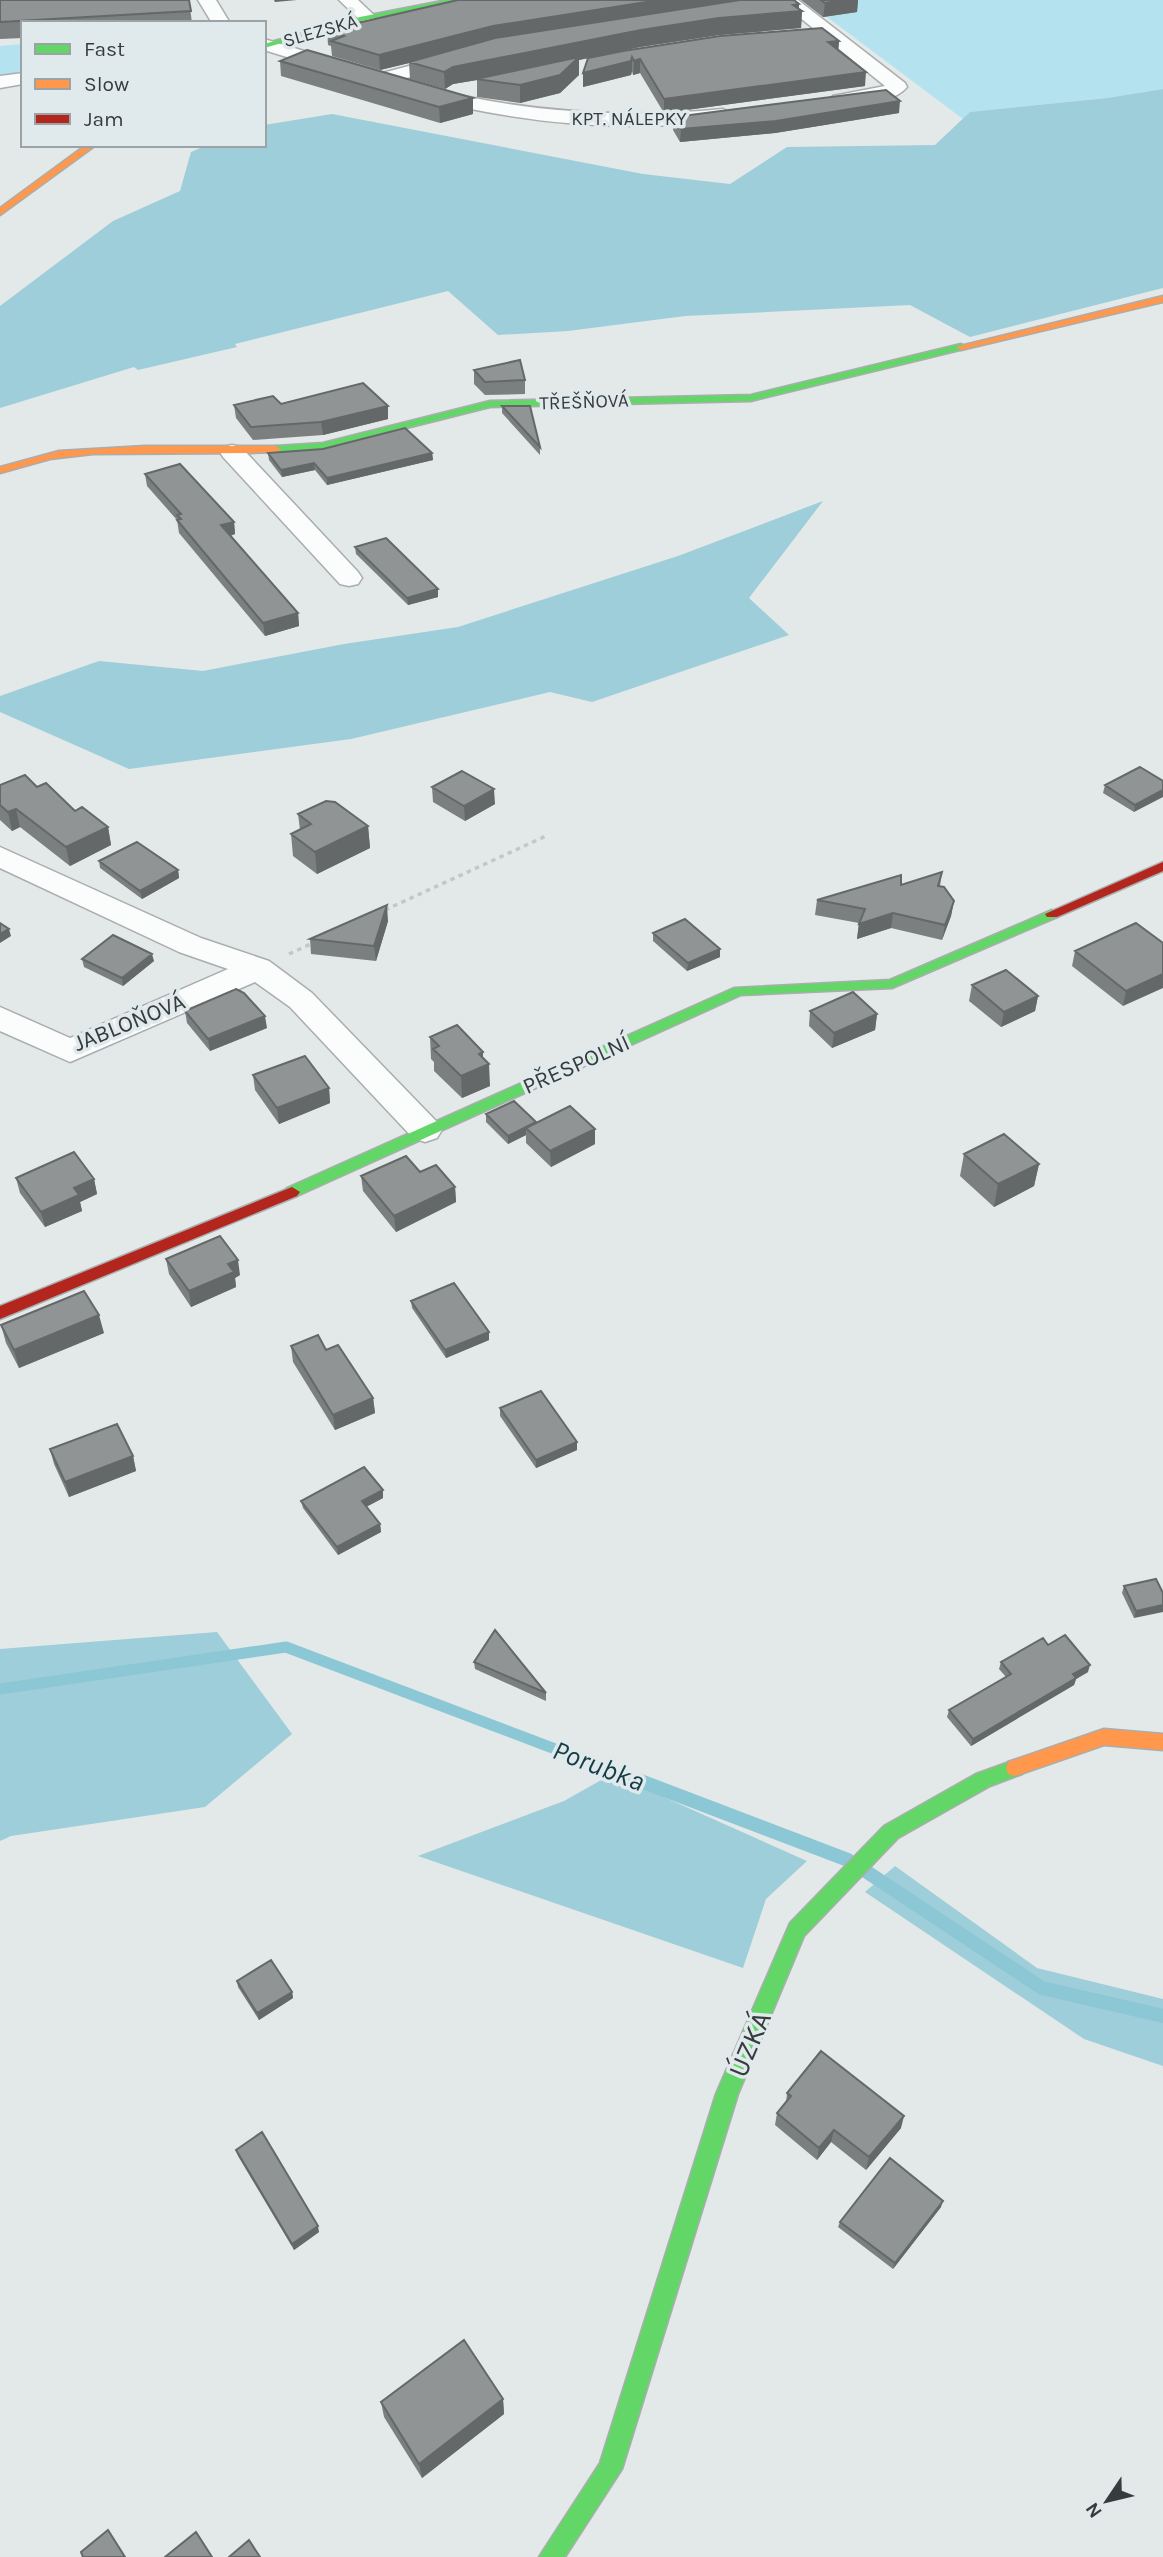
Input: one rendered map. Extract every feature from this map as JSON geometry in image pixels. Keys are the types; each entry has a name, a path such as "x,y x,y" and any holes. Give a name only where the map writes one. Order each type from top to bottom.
{"street":[{"path":"207,0 220,21"},
{"path":"348,0 367,17"},
{"name":"SLEZSKÁ","path":"266,45 367,17 458,0"},
{"path":"783,1 898,87 884,94 818,103"},
{"path":"799,38 829,33"},
{"name":"KPT. NÁLEPKY","path":"266,45 468,105 572,120 665,122 741,114"},
{"path":"378,80 481,52"},
{"path":"0,82 21,78"},
{"path":"434,95 483,88"},
{"path":"0,212 89,147"},
{"name":"TŘEŠŇOVÁ","path":"0,470 65,453 142,449 232,452 323,446 490,404 751,398 1163,299"},
{"path":"232,452 349,578"},
{"path":"0,856 190,945 258,968 300,1000 425,1130"},
{"name":"PŘESPOLNÍ","path":"0,1313 290,1193 739,991 892,984 1163,866"},
{"name":"JABLOŇOVÁ","path":"0,1018 70,1051 258,968"},
{"name":"ÚZKÁ","path":"551,2557 610,2469 727,2094 797,1930 891,1832 983,1780 1104,1737 1163,1742"}],"path":[{"path":"383,911 546,836"},
{"path":"258,968 321,939"}],"shaded area":[{"path":"1163,0 1163,89 1107,98 970,112 963,119 807,2"},
{"path":"21,44 21,74 0,77 0,46"},
{"path":"1163,89 1163,288 970,337 910,305 685,316 568,331 498,335 448,291 235,344 237,347 138,370 134,367 0,408 0,306 113,221 180,191 191,152 202,147 266,147 266,125 332,114 643,174 730,184 787,147 935,145 970,112 1107,98"},
{"path":"823,501 749,598 789,635 592,702 550,692 351,739 129,769 0,712 0,696 99,661 203,671 344,644 458,627 678,556"},
{"path":"217,1632 292,1734 205,1807 11,1836 0,1841 0,1649"},
{"path":"612,1774 807,1861 766,1899 743,1968 418,1856 564,1801"},
{"path":"895,1866 1037,1968 1163,1999 1163,2066 1084,2039 865,1892"}],"building":[{"path":"0,0 189,0 191,11 0,22"},
{"path":"458,0 659,0 493,26 379,55 331,41 344,36 327,30"},
{"path":"740,0 794,0 799,4 793,5 802,11 719,18 641,30 453,67 444,72 409,62 495,38"},
{"path":"821,0 842,0 825,3"},
{"path":"822,28 839,41 828,42 866,72 664,99 640,59 634,61 632,57 631,61 583,73 588,58 623,51 720,36"},
{"path":"307,50 473,98 439,107 280,61"},
{"path":"579,57 560,75 520,85 476,79"},
{"path":"886,90 900,101 776,121 681,129 674,117"},
{"path":"520,360 525,380 485,382 474,370"},
{"path":"363,383 388,406 321,422 251,427 234,405 273,396 281,404"},
{"path":"502,406 530,406 540,447"},
{"path":"405,428 432,453 327,478 314,463 281,470 268,453 323,449"},
{"path":"180,464 234,522 221,525 298,613 263,623 177,520 181,519 177,515 181,514 145,474"},
{"path":"386,538 438,589 407,598 355,547"},
{"path":"1140,767 1163,781 1163,790 1135,805 1105,785"},
{"path":"462,771 494,789 464,806 432,787"},
{"path":"25,775 37,787 46,783 75,811 82,807 108,827 66,847 16,809 8,812 0,805 0,785"},
{"path":"326,801 335,802 368,826 315,852 291,834 311,824 298,814"},
{"path":"137,842 178,870 140,891 99,861"},
{"path":"942,872 938,886 944,887 954,901 945,925 893,913 859,924 865,909 817,900 901,875 901,885"},
{"path":"387,905 374,946 310,939"},
{"path":"685,919 720,949 688,963 653,933"},
{"path":"0,923 9,929 0,934"},
{"path":"1136,923 1163,943 1163,974 1126,991 1075,951"},
{"path":"113,935 152,954 122,978 82,959"},
{"path":"1006,970 1038,996 1004,1012 972,985"},
{"path":"236,989 244,993 265,1016 208,1039 185,1011"},
{"path":"853,992 877,1014 834,1033 810,1011"},
{"path":"457,1025 483,1052 479,1054 489,1064 461,1076 433,1049 439,1046 430,1037"},
{"path":"305,1056 329,1088 277,1108 253,1075"},
{"path":"514,1101 536,1122 508,1136 486,1114"},
{"path":"570,1106 595,1129 550,1151 526,1128"},
{"path":"1004,1134 1039,1164 998,1184 964,1154"},
{"path":"74,1152 94,1179 74,1188 79,1195 41,1212 16,1178"},
{"path":"406,1156 420,1172 436,1165 455,1187 394,1216 361,1176"},
{"path":"220,1236 238,1260 228,1264 234,1272 189,1291 166,1259"},
{"path":"454,1283 489,1332 445,1350 411,1301"},
{"path":"84,1291 99,1315 14,1350 1,1325"},
{"path":"318,1335 326,1350 338,1345 373,1398 333,1415 291,1346"},
{"path":"541,1391 577,1442 536,1460 500,1408"},
{"path":"117,1424 133,1456 65,1482 50,1449"},
{"path":"364,1467 383,1490 362,1501 380,1524 337,1547 301,1501"},
{"path":"1156,1579 1163,1593 1163,1605 1136,1611 1124,1586"},
{"path":"495,1630 546,1693 474,1662"},
{"path":"1065,1635 1090,1665 1073,1674 1076,1678 973,1739 949,1710 1011,1674 1001,1662 1043,1638 1048,1645"},
{"path":"271,1960 292,1992 257,2013 237,1981"},
{"path":"821,2051 904,2116 869,2157 834,2130 819,2148 777,2113 791,2096 787,2093"},
{"path":"262,2132 318,2226 292,2244 236,2150"},
{"path":"890,2158 943,2201 895,2263 840,2222"},
{"path":"464,2340 503,2399 419,2464 381,2402"},
{"path":"108,2530 125,2557 83,2557 81,2552"},
{"path":"196,2532 212,2557 165,2557"},
{"path":"249,2540 260,2557 229,2557"}],"waterway":[{"name":"Porubka","path":"0,1689 286,1647 642,1782"},
{"name":"Porubka","path":"638,1780 848,1860"},
{"name":"Porubka","path":"867,1872 1042,1988 1163,2016"}],"traffic: fast":[{"path":"266,45 360,19 458,0"},
{"path":"276,449 323,446 490,404 751,398 961,347"},
{"path":"292,1192 739,991 892,984 1052,914"},
{"path":"551,2557 610,2469 727,2094 797,1930 891,1832 983,1780 1015,1768"}],"traffic: slow":[{"path":"0,212 89,147"},
{"path":"961,347 1163,299"},
{"path":"0,470 50,456 93,451 276,449"},
{"path":"1015,1768 1104,1737 1163,1742"}],"traffic: jam":[{"path":"1052,914 1163,866"},
{"path":"0,1313 292,1192"}]}
